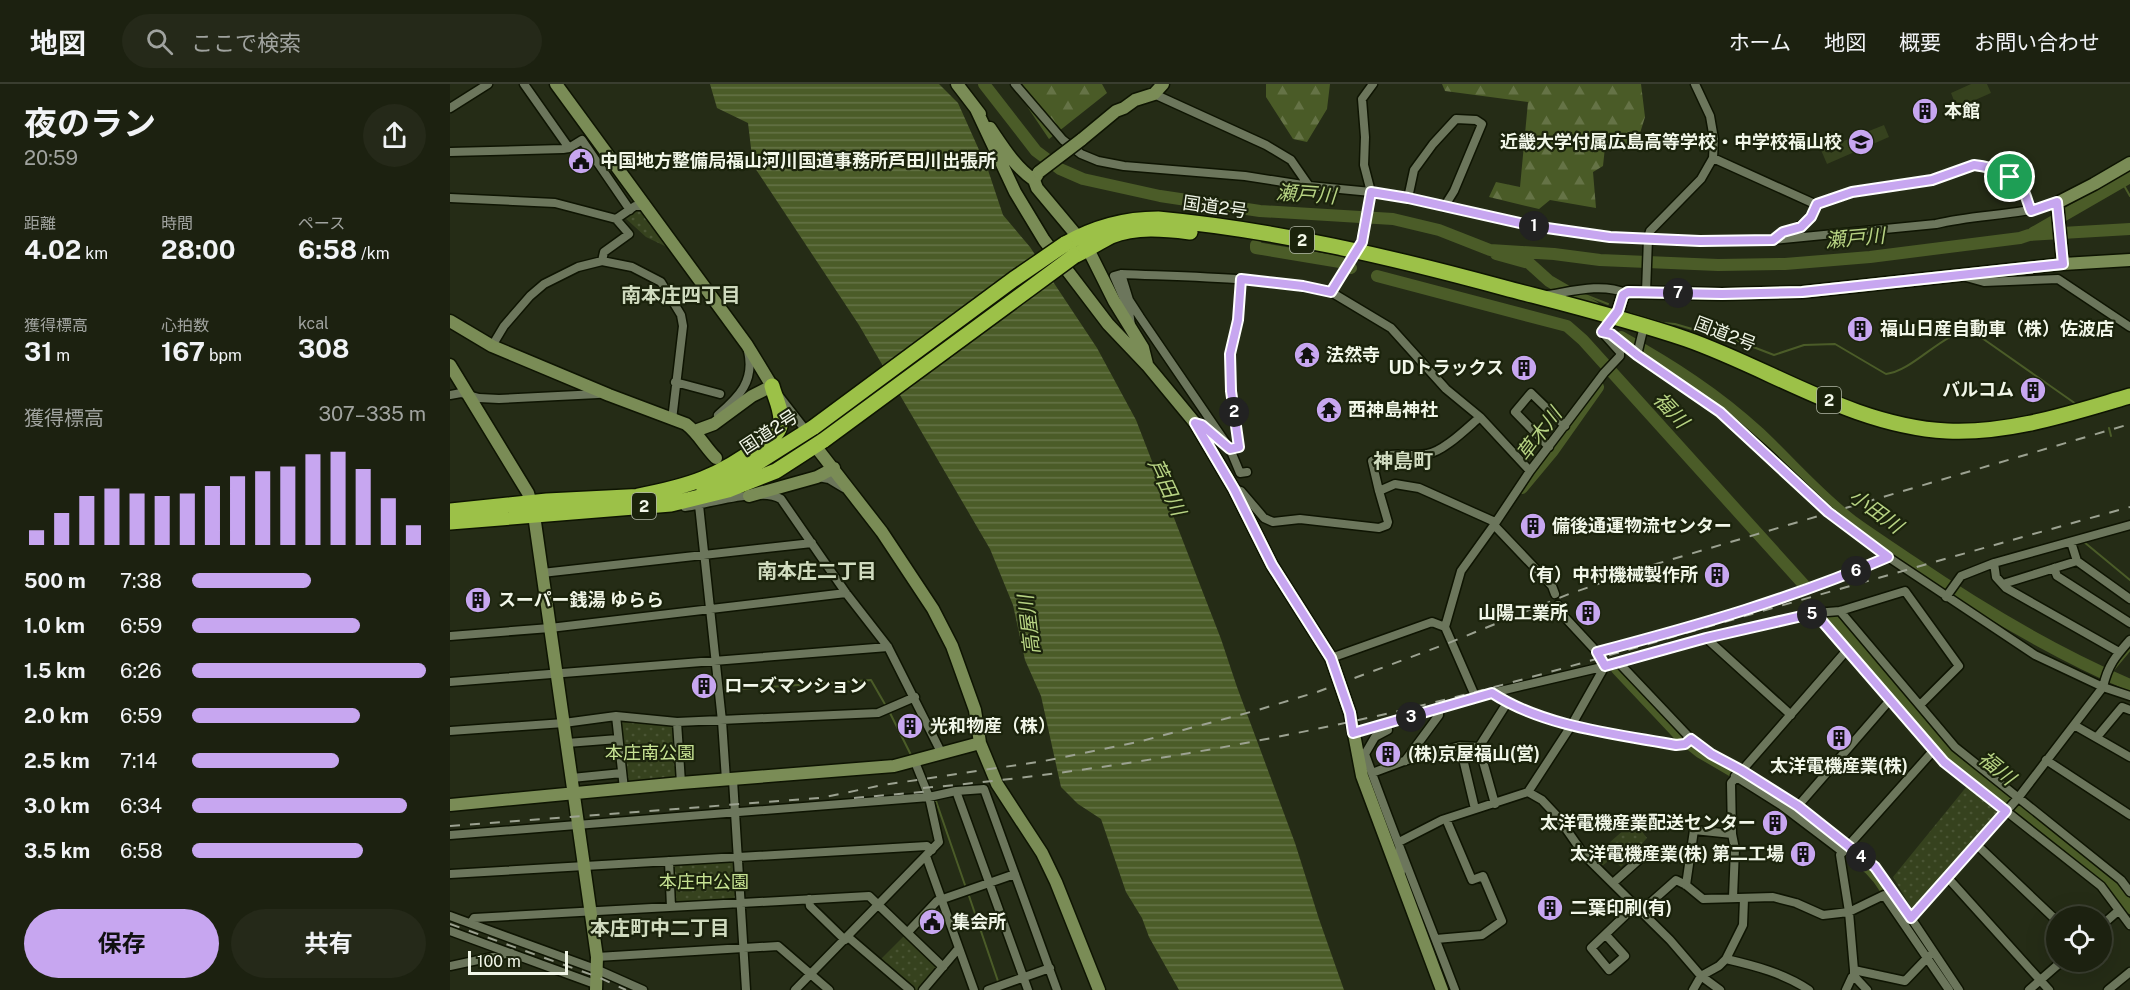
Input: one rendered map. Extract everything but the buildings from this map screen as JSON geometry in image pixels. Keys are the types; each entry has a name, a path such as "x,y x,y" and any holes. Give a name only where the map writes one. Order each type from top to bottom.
{"highway":[{"name":"国道2号","path":"450,511 533,513 635,496 660,495 708,485 741,473 811,429 1014,279 1076,247 1124,232 1155,230 1209,234 1353,256 1539,297 1608,324"},
{"name":"国道2号","path":"450,522 533,513 671,504 728,490 776,471 820,443 1076,247"},
{"name":"国道2号","path":"1353,256 1642,334 1713,358 1847,416 1918,436 1961,439 2004,436 2042,429 2130,405"},
{"name":"国道2号","path":"1642,334 1716,350 1850,409 1920,428 1960,431 2004,428 2043,421 2130,396"},
{"path":"635,496 682,487 715,474 735,464 776,435 781,424 781,412 772,386"}],"street":[{"path":"450,108 488,84"},
{"path":"524,84 569,148"},
{"path":"556,84 747,345 772,386 811,429"},
{"path":"957,84 1023,173 1036,176"},
{"path":"1016,84 1063,140 1080,153 1098,161 1125,166 1245,176 1408,198 1533,226 1610,237 1700,241 1773,240 1891,229 2031,211 2057,205 2130,163"},
{"path":"1036,176 1116,111 1135,100 1154,94 1163,84"},
{"path":"1331,292 1353,256 1371,194 1364,165 1365,137 1362,99 1373,84"},
{"path":"1646,289 1650,231 1701,179 1713,158 1714,139 1710,116 1695,84"},
{"path":"1154,94 1266,145 1291,160 1309,186"},
{"path":"976,109 1015,192 1050,248 1108,324 1147,365 1195,423 1234,489 1272,565 1331,658 1350,713 1353,733 1401,884 1442,990"},
{"path":"1408,198 1414,170 1433,144 1456,119 1476,120 1482,124 1454,191 1444,207"},
{"path":"450,152 569,148 582,140 630,210"},
{"path":"994,150 1000,150 1009,155"},
{"path":"1713,158 1817,204 1852,192 1932,180 1974,165 1991,167 2010,177 2022,187 2031,211"},
{"path":"1036,176 1037,188 1143,348 1147,365"},
{"path":"450,198 555,203 616,219 629,234 604,252 602,261"},
{"path":"1773,240 1783,232 1801,227 1811,217 1817,204"},
{"path":"2057,205 2063,261"},
{"path":"616,219 635,206 644,206"},
{"path":"1608,324 1618,311 1623,295 1646,289 1722,294 1802,292 2063,261 2130,260"},
{"path":"492,346 518,307 537,290 578,267 602,261 632,267 660,282 681,315 683,326 672,420"},
{"path":"1131,330 1129,312 1114,276 1120,274 1241,279 1303,286 1331,292 1391,328 1446,389 1480,417 1530,471"},
{"path":"1120,274 1129,300 1230,449 1240,472 1247,472"},
{"path":"1960,275 1984,282 2058,279 2130,327"},
{"path":"1230,449 1239,447 1231,391 1230,354 1238,320 1241,279"},
{"path":"1539,297 1596,288 1620,290 1626,293"},
{"path":"450,321 492,346 609,395 686,424 695,431 703,445 716,458"},
{"path":"1608,324 1611,334 1720,412 1828,512 1888,557 2035,655 2130,696"},
{"path":"1476,698 1445,627 1461,571 1530,471 1604,373 1620,356 1608,324"},
{"path":"1637,354 1642,334"},
{"path":"714,424 717,415 741,394 748,382 751,368 747,345"},
{"path":"450,365 527,492 533,513 598,963 596,987 450,931"},
{"path":"675,382 720,394"},
{"path":"695,431 714,424 752,396 772,386"},
{"path":"450,395 460,393 478,398 499,399 590,393 609,395"},
{"path":"1549,447 1515,412 1531,393 1565,426"},
{"path":"1234,489 1241,491 1264,518 1273,522 1300,519 1379,528 1388,525 1388,522 1372,461 1398,453 1428,454 1443,447 1480,417"},
{"path":"1195,423 1202,425 1230,449"},
{"path":"820,443 834,468 917,583 952,646 975,710 980,743 997,784 1042,853 1099,990"},
{"path":"533,513 631,515 699,506 749,496 817,477 834,468"},
{"path":"817,477 829,479 842,486 862,504"},
{"path":"1379,491 1395,484 1419,488 1494,523 1552,585 1556,594"},
{"path":"749,496 775,496 782,499 846,593 888,647 941,752"},
{"path":"699,506 707,555 722,721 734,813 746,990"},
{"path":"1947,596 1955,582 1962,576 1994,563 2130,525"},
{"path":"2071,542 2077,561 2130,599"},
{"path":"542,573 812,543"},
{"path":"1597,652 1774,602 1833,581 1888,557"},
{"path":"2003,584 2077,561"},
{"path":"1994,563 1996,577 2024,599 2120,652"},
{"path":"2054,568 2056,576 2130,622"},
{"path":"1353,733 1492,693 1619,663 1706,638 1815,613 1840,611 1905,591 1959,666 1920,705"},
{"path":"450,636 550,628 846,593"},
{"path":"1558,605 1559,611 1597,652 1605,666"},
{"path":"1840,611 1955,747 2017,799 2121,880 2130,892"},
{"path":"1815,613 1944,762 2101,886 2130,925"},
{"path":"1331,658 1432,622 1445,627"},
{"path":"1706,638 1791,715"},
{"path":"1911,918 2017,799 2103,686 2114,658 2130,640"},
{"path":"450,682 888,647"},
{"path":"1733,897 1735,849 1732,834 1731,783 1847,650"},
{"path":"1619,663 1689,741 1875,867 1888,893 1930,955 1959,990"},
{"path":"1399,842 1446,819 1528,792 1571,726 1605,666"},
{"path":"1492,693 1507,703 1571,726 1676,745 1689,741"},
{"path":"450,731 564,723 616,716 677,722 878,713 915,697"},
{"path":"1798,806 1890,700"},
{"path":"1495,804 1479,747 1507,703"},
{"path":"2097,737 2122,707 2130,710"},
{"path":"1404,761 1439,715 1439,710"},
{"path":"616,716 624,789"},
{"path":"677,722 681,783"},
{"path":"1387,723 1388,730 1375,737 1365,754 1367,775 1399,842 1455,990"},
{"path":"2074,725 2130,757"},
{"path":"567,743 618,739"},
{"path":"450,805 894,766 980,743"},
{"path":"1367,775 1404,761 1460,746 1479,747"},
{"path":"1460,746 1475,809"},
{"path":"1846,990 1854,973 1849,912 1840,855 1933,751"},
{"path":"2046,760 2130,815"},
{"path":"795,990 939,842 929,796 915,762"},
{"path":"572,778 622,773"},
{"path":"1738,773 1798,806 1846,849"},
{"path":"450,835 734,813 984,789 1057,990"},
{"path":"956,790 1028,990"},
{"path":"1528,792 1542,800 1557,816 1585,856 1701,976 1720,990"},
{"path":"1436,939 1482,935 1502,921 1482,876 1472,880 1446,819"},
{"path":"1686,885 1694,830 1732,834"},
{"path":"1399,842 1401,884"},
{"path":"1977,844 2046,910"},
{"path":"450,874 927,846 958,949 974,990"},
{"path":"1613,883 1651,849"},
{"path":"669,861 671,907"},
{"path":"908,932 937,901 1015,874"},
{"path":"1948,878 2049,990"},
{"path":"1606,934 1676,880 1703,899 1773,897 1796,903 1823,915 1849,912 1888,893"},
{"path":"1888,893 1911,918 1949,990"},
{"path":"471,923 474,918 869,896 943,967"},
{"path":"809,899 810,906 910,990"},
{"path":"1693,990 1701,976 1719,966 1726,959 1743,925 1744,899"},
{"path":"2112,916 2118,911"},
{"path":"450,916 598,963 643,990"},
{"path":"1420,930 1447,968"},
{"path":"598,963 778,946 829,990"},
{"path":"923,990 958,949"},
{"path":"450,966 512,953"},
{"path":"1854,973 1905,981 1930,955"},
{"path":"1726,959 1774,971 1809,990"},
{"path":"988,990 1050,968"},
{"path":"2029,990 2049,972"},
{"path":"2108,990 2130,972"},
{"path":"1854,973 1867,990"}],"green space":[{"path":"1012,84 1102,84 1107,93 1049,139"},
{"path":"1266,84 1330,84 1327,109 1307,142 1293,139 1266,97"},
{"path":"1442,84 1641,84 1645,117 1637,143 1605,147 1603,166 1593,172 1596,208 1550,200 1539,209 1489,197 1496,182 1520,187 1528,102 1445,91"},
{"path":"1971,84 1987,84 1991,93 1957,108 1951,93"},
{"path":"1884,125 1889,137 1827,164 1821,150"},
{"path":"639,206 667,247 646,237 623,216"},
{"name":"本庄南公園","path":"618,722 677,727 679,779 625,783"},
{"path":"1967,786 1996,808 1996,815 1912,909 1893,877"},
{"path":"1634,821 1647,838 1621,867 1612,858 1601,867 1592,858"},
{"name":"本庄中公園","path":"731,860 734,862 737,898 735,901 673,904 673,863"},
{"path":"906,934 941,967 920,990 914,990 880,960"}],"water":[{"name":"芦田川","path":"710,84 939,84 958,103 988,170 1003,215 1030,247 1097,348 1136,420 1221,639 1295,843 1344,990 1179,990 1126,892 1101,819 1078,804 1061,787 1041,696 1025,660 1013,605 990,549 859,325 753,165 748,123 717,108"}],"waterway":[{"name":"瀬戸川","path":"984,84 1036,151 1060,169 1083,179 1160,196 1260,211 1393,219 1439,230 1490,250 1554,254 1600,260 1718,265 1785,264 1870,257 2029,235 2130,229"},
{"path":"2033,233 2130,177"},
{"path":"2122,182 2130,196"},
{"name":"福川","path":"1256,245 1256,248 1340,262 1351,268"},
{"name":"小田川","path":"1496,254 1529,263 1549,281 1594,307"},
{"name":"福川","path":"1377,276 1567,326 1583,340 1805,586"},
{"name":"小田川","path":"1554,284 1566,289"},
{"path":"1580,293 1608,304"},
{"path":"1629,313 1735,340 1774,355 1804,345 1835,344 1886,374 1907,366 1951,336 1972,331 2076,404"},
{"name":"小田川","path":"1621,337 1676,369 1727,405 1852,521 2018,629 2130,685"},
{"name":"草木川","path":"1522,488 1552,452 1598,387"},
{"path":"2109,428 2111,436"},
{"path":"2084,542 2130,580"},
{"name":"福川","path":"1832,616 1951,756 2113,887 2130,908"},
{"path":"2114,669 2130,650"},
{"name":"草木川","path":"1617,669 1680,736 1700,752 1748,780"},
{"path":"722,685 725,690 871,680 886,706"},
{"path":"889,711 912,757"},
{"path":"936,801 966,888"},
{"name":"草木川","path":"1836,842 1878,878 1954,990"},
{"path":"968,893 1001,990"}],"railway":[{"path":"450,826 820,798 883,785 1044,761 1138,742 1317,692 1446,644 1569,594 1656,564 2130,424"},
{"path":"923,788 1139,761 1247,743 1404,710 1554,671 2130,507"},
{"path":"854,798 932,791"},
{"path":"450,924 598,977 626,990"}],"place":[{"name":"本館","path":"1925,111"},
{"name":"近畿大学付属広島高等学校・中学校福山校","path":"1861,142"},
{"name":"中国地方整備局福山河川国道事務所芦田川出張所","path":"581,161"},
{"name":"福山日産自動車（株）佐波店","path":"1860,329"},
{"name":"法然寺","path":"1307,355"},
{"name":"UDトラックス","path":"1524,368"},
{"name":"バルコム","path":"2033,390"},
{"name":"西神島神社","path":"1329,410"},
{"name":"備後通運物流センター","path":"1533,526"},
{"name":"（有）中村機械製作所","path":"1717,575"},
{"name":"スーパー銭湯 ゆらら","path":"478,600"},
{"name":"山陽工業所","path":"1588,613"},
{"name":"ローズマンション","path":"704,686"},
{"name":"光和物産（株）","path":"910,726"},
{"name":"太洋電機産業(株)","path":"1839,738"},
{"name":"(株)京屋福山(営)","path":"1388,754"},
{"name":"太洋電機産業配送センター","path":"1775,823"},
{"name":"太洋電機産業(株) 第二工場","path":"1803,854"},
{"name":"二葉印刷(有)","path":"1550,908"},
{"name":"集会所","path":"932,922"}],"district":[{"name":"南本庄四丁目","path":"681,295"},
{"name":"神島町","path":"1403,461"},
{"name":"南本庄二丁目","path":"817,571"},
{"name":"本庄町中二丁目","path":"660,928"}],"route":[{"path":"1974,165 1991,167 2010,177 2022,187 2031,211 2057,202 2063,264 1802,292 1722,294 1628,292 1621,298 1618,311 1602,332 1611,334 1637,355 1720,412 1767,453 1828,512 1888,557 1833,581 1774,602 1597,652 1605,666 1706,638 1815,613 1944,762 2006,811 1911,918 1875,867 1798,806 1711,754 1691,739 1685,744 1676,745 1571,726 1507,703 1492,693 1353,733 1350,713 1331,658 1272,565 1234,489 1195,423 1202,425 1230,449 1239,447 1231,391 1230,354 1238,320 1241,279 1303,286 1331,292 1362,242 1371,192 1533,226 1610,237 1732,241 1773,240 1783,232 1801,227 1811,217 1817,204 1852,192 1932,180 1974,165"}],"water label":[{"name":"高屋川","path":"1029,625"}]}
